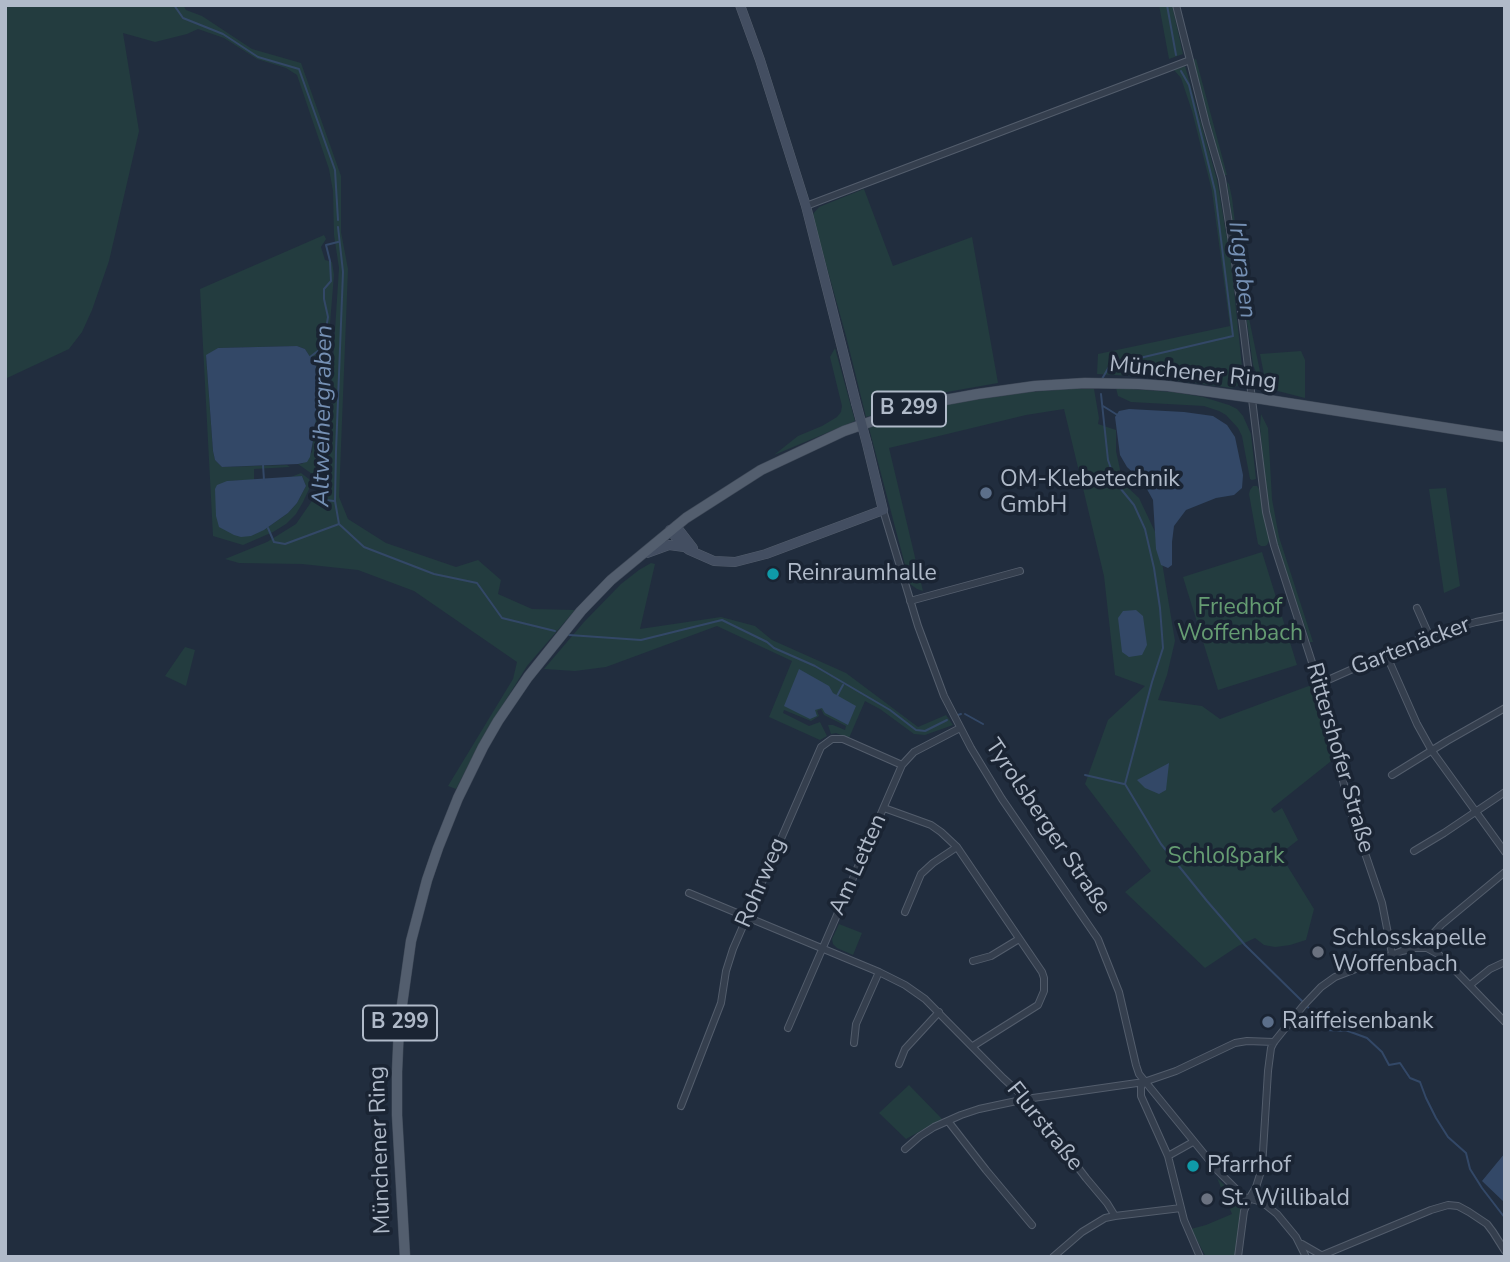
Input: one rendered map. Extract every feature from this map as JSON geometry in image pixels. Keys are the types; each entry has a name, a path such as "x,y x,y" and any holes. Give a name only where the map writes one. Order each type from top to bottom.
{"main road":[{"name":"Münchener Ring","path":"405,1257 397,1115 398,1048 410,951 427,880 458,798 498,721 528,677 556,640 611,580 673,528 761,470 820,441 885,416 945,400 1035,386 1085,383 1151,385 1505,437"}],"street":[{"name":"Tyrolsberger Straße","path":"740,5 806,206 883,510 909,600 937,681 960,728 1010,813 1098,939 1119,992 1136,1065 1144,1082 1236,1190 1248,1199 1262,1202 1272,1209 1300,1244"},
{"name":"Rittershofer Straße","path":"1177,5 1222,179 1266,512 1319,684 1350,809 1384,908 1392,954"},
{"path":"806,206 1190,60"},
{"path":"636,558 666,545 674,545 721,562 744,561 883,510"},
{"path":"673,528 684,547"},
{"path":"673,528 699,554"},
{"path":"909,600 1020,572"},
{"path":"1417,608 1429,635"},
{"name":"Gartenäcker","path":"1319,684 1429,635 1505,616"},
{"path":"1386,654 1432,751 1505,852"},
{"path":"1392,775 1505,708"},
{"name":"Am Letten","path":"788,1028 902,765 914,752 960,728"},
{"name":"Rohrweg","path":"681,1106 718,1014 728,963 821,747 832,739 843,739 902,765"},
{"path":"1414,851 1505,792"},
{"path":"884,808 931,825 957,847 1042,972 1045,984 1042,998 1034,1008 973,1046"},
{"path":"905,912 921,874 957,847"},
{"path":"1426,948 1441,925 1505,872"},
{"name":"Flurstraße","path":"689,893 879,972 925,999 1027,1099 1115,1216"},
{"path":"973,961 991,956 1019,939"},
{"path":"1238,1257 1243,1217 1262,1168 1269,1055 1274,1042 1321,987 1335,977 1392,954 1426,948 1443,958 1505,1022"},
{"path":"1470,985 1485,972 1505,962"},
{"path":"854,1043 856,1024 879,972"},
{"path":"899,1064 905,1049 939,1012"},
{"path":"905,1149 920,1136 948,1121 979,1110 1027,1099 1144,1082 1175,1071 1235,1043 1274,1042"},
{"path":"1144,1082 1141,1096 1168,1156 1188,1231 1200,1257"},
{"path":"948,1121 1032,1225"},
{"path":"1168,1156 1193,1142"},
{"path":"1300,1244 1320,1256 1448,1205 1458,1206 1487,1224 1505,1251"},
{"path":"1053,1257 1089,1227 1105,1218 1181,1208"},
{"path":"1300,1244 1306,1257"}],"green space":[{"path":"5,5 183,5 186,10 202,16 252,49 301,63 341,176 341,232 348,269 339,497 348,519 386,543 456,567 478,560 501,580 498,594 532,609 575,610 527,666 482,738 456,789 448,786 513,679 517,662 414,591 358,570 302,564 239,563 225,559 267,542 296,524 316,495 322,478 329,423 339,268 329,169 297,75 286,68 257,59 224,38 198,29 155,42 123,33 139,131 109,261 82,332 69,349 5,379"},
{"path":"1159,5 1172,5 1183,54 1169,59"},
{"path":"1196,59 1227,175 1224,175 1193,60"},
{"path":"1185,66 1217,180 1231,262 1243,376 1239,385 1232,388 1149,377 1097,374 1098,354 1230,326 1212,191 1192,111 1181,78 1174,70"},
{"path":"1227,182 1232,198 1239,256 1237,254"},
{"path":"864,189 893,266 972,237 998,383 947,392 866,417 813,214 819,207"},
{"path":"324,235 326,239 321,247 325,260 332,262 334,275 319,457 315,476 298,464 302,464 312,452 319,376 305,349 297,346 218,348 206,356 215,460 222,467 290,467 254,469 254,480 227,481 264,530 288,513 306,486 302,476 291,477 301,473 309,479 311,485 296,514 273,532 243,545 213,536 200,289"},
{"path":"1241,265 1262,381 1253,365 1239,266"},
{"path":"835,348 855,421 774,455 798,436 822,426 841,412 842,406 830,357"},
{"path":"1301,351 1305,360 1305,398 1270,389 1265,380 1260,354"},
{"path":"1116,388 1203,397 1237,409 1251,434 1256,479 1250,479 1242,436 1226,415 1204,406 1131,402 1118,396"},
{"name":"Schloßpark","path":"1071,389 1094,389 1098,424 1116,430 1116,451 1123,483 1139,498 1158,538 1175,641 1158,700 1202,706 1220,719 1314,684 1335,758 1271,809 1274,813 1282,808 1298,840 1280,854 1314,909 1306,940 1275,947 1264,945 1255,938 1205,968 1125,892 1151,871 1085,784 1108,720 1145,686 1115,675 1104,576 1064,409 1026,415 889,448 923,591 910,584 869,428 945,404"},
{"path":"1261,414 1268,428 1272,499 1279,537 1313,642 1310,642 1275,538 1267,501"},
{"path":"1253,486 1259,489 1270,539 1265,546 1258,544 1249,494"},
{"path":"1446,488 1460,586 1444,593 1429,489"},
{"name":"Friedhof Woffenbach","path":"1262,552 1297,665 1218,690 1183,577"},
{"path":"651,563 655,564 640,629 721,617 755,626 772,640 846,673 918,727 946,715 953,725 925,735 914,734 865,701 849,738 831,734 828,725 845,730 846,726 824,715 821,709 817,711 819,716 811,721 784,710 783,713 809,726 820,722 827,736 820,740 769,717 792,661 717,626 606,667 575,671 544,669 621,584"},
{"path":"185,647 195,650 186,686 165,676"},
{"path":"839,924 862,933 853,955 833,944 832,939"},
{"path":"909,1085 942,1119 906,1139 879,1113"},
{"path":"1217,1178 1242,1204 1235,1257 1206,1257 1191,1229 1232,1214"}],"water":[{"path":"297,346 305,349 319,376 315,430 307,462 222,467 215,460 213,451 206,355 218,348"},
{"path":"1129,409 1213,416 1227,425 1235,437 1243,475 1242,488 1234,495 1216,498 1186,510 1174,526 1172,565 1168,568 1161,565 1156,549 1153,500 1143,482 1127,467 1120,455 1115,417 1119,411"},
{"path":"302,476 306,486 297,503 264,530 241,537 219,527 216,516 217,485 227,481"},
{"path":"1136,610 1143,616 1147,645 1142,655 1129,657 1122,652 1118,618 1123,611"},
{"path":"799,669 856,706 848,725 825,713 822,708 815,710 817,716 810,719 784,706"},
{"path":"1169,763 1166,790 1159,794 1145,788 1137,780"},
{"path":"1505,1153 1505,1203 1482,1181"}],"waterway":[{"name":"Altweihergraben","path":"174,5 183,18 223,34 258,57 299,69 335,170 338,220"},
{"name":"Irlgraben","path":"1167,5 1176,55"},
{"name":"Irlgraben","path":"1102,379 1110,365 1233,336 1215,191 1189,85 1181,71"},
{"name":"Altweihergraben","path":"338,227 343,272 335,501 339,524 364,547 434,574 477,583 502,618 555,631"},
{"path":"310,357 323,347 328,317 324,289 331,281 326,245 338,242"},
{"name":"Irlgraben","path":"1101,394 1108,460 1116,483 1134,505 1145,529 1154,568 1163,648 1125,784"},
{"path":"1103,406 1119,416"},
{"path":"263,465 264,480"},
{"path":"318,499 334,501"},
{"path":"268,528 274,542 285,544 339,524"},
{"name":"Altweihergraben","path":"569,635 641,640 722,620 815,666 890,710 916,730 925,731 947,720"},
{"path":"837,696 843,685"},
{"name":"Altweihergraben","path":"965,714 983,724"},
{"name":"Altweihergraben","path":"1085,775 1124,784"},
{"path":"1125,784 1161,844 1207,901 1245,945 1303,1002"},
{"path":"1307,1006 1326,1030 1348,1031 1367,1038 1382,1052 1389,1065 1400,1063 1410,1078 1420,1082 1436,1118 1448,1137 1466,1153 1470,1169 1505,1218"}],"place":[{"name":"OM-Klebetechnik GmbH","path":"986,493"},
{"name":"Reinraumhalle","path":"773,574"},
{"name":"Schlosskapelle Woffenbach","path":"1318,952"},
{"name":"Raiffeisenbank","path":"1268,1022"},
{"name":"Pfarrhof","path":"1193,1166"},
{"name":"St. Willibald","path":"1207,1199"}]}
